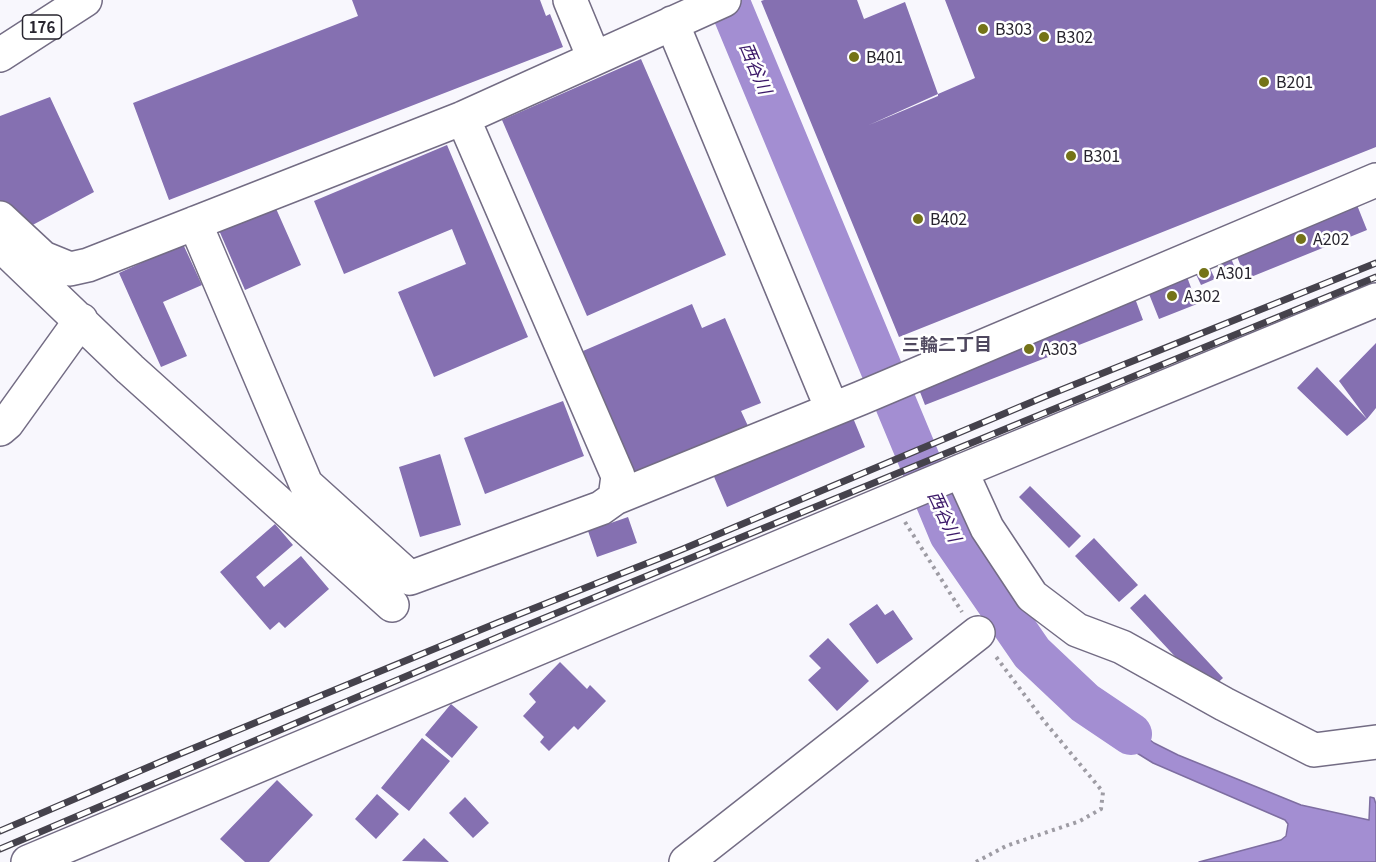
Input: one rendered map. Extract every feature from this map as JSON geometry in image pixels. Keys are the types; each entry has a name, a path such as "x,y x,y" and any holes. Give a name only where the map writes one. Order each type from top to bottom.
{"main road":[{"name":"176","path":"0,55 85,0"},
{"path":"570,0 594,58"},
{"path":"0,218 43,258 70,269 88,265 463,118 692,10 847,404"},
{"path":"463,118 618,476 615,498"},
{"path":"195,223 306,484 410,578 601,508 615,498 847,404 1376,180"},
{"path":"0,245 130,369 392,605"},
{"path":"42,859 961,471 1376,300"},
{"path":"0,429 7,423 81,320"},
{"path":"961,471 987,528 1032,596 1077,630 1122,648 1314,750 1376,742"},
{"path":"686,862 978,633"}],"path":[{"path":"892,501 957,605 1044,721 1103,792 1101,809 1080,821 1006,846 976,862"}],"shaded area":[{"path":"1091,695 1154,743 1301,805 1369,820 1370,797 1374,798 1376,804 1376,862 1199,862 1281,840 1286,836 1288,824 1285,820 1153,763 1074,714"}],"building":[{"path":"352,0 540,0 546,16 550,14 563,47 169,200 133,103 358,16"},
{"path":"857,0 864,19 905,2 938,94 975,78 945,0 1376,0 1376,147 899,337 761,1","holes":["938,94 938,96 869,125"]},
{"path":"641,59 726,255 587,316 502,120"},
{"path":"50,97 94,192 27,228 0,200 0,116"},
{"path":"447,145 528,337 434,377 398,292 466,264 452,229 344,274 314,201"},
{"name":"A202","path":"1355,200 1367,230 1246,279 1234,249"},
{"path":"274,204 301,265 245,290 218,228"},
{"path":"183,244 202,285 163,302 187,356 161,367 119,273"},
{"path":"1229,254 1236,270 1221,276 1214,261"},
{"name":"A301","path":"1207,262 1215,279 1201,285 1193,268"},
{"name":"A302","path":"1186,274 1197,304 1159,319 1147,289"},
{"name":"A303","path":"1133,293 1143,320 925,405 915,379"},
{"path":"692,304 702,328 725,318 761,403 741,411 748,426 636,474 583,351"},
{"path":"1376,343 1376,408 1367,419 1339,381"},
{"path":"1317,367 1367,419 1347,436 1297,388"},
{"path":"563,401 584,456 485,494 464,438"},
{"path":"851,413 865,447 727,507 712,472"},
{"path":"440,454 461,525 420,537 399,467"},
{"path":"1030,486 1081,536 1069,548 1019,497"},
{"path":"628,517 637,543 597,557 588,531"},
{"path":"275,524 293,545 256,577 264,587 301,556 329,589 285,628 279,622 270,630 220,572"},
{"path":"1094,538 1138,585 1119,602 1075,556"},
{"path":"1145,594 1223,678 1208,692 1130,608"},
{"path":"877,604 885,615 893,610 913,639 877,664 849,624"},
{"path":"828,638 869,681 837,711 808,680 821,668 809,656"},
{"path":"560,662 587,689 590,685 606,701 578,730 574,726 549,751 540,742 544,737 523,716 536,702 529,694"},
{"path":"451,704 478,727 452,758 425,735"},
{"path":"422,738 450,761 409,811 381,788"},
{"path":"277,780 313,815 269,862 245,862 220,839"},
{"path":"377,794 399,814 376,839 355,819"},
{"path":"465,797 489,823 473,838 449,813"},
{"path":"424,838 449,862 402,861"}],"waterway":[{"name":"西谷川","path":"728,0 950,534 1032,653 1085,703 1131,734"}],"railway":[{"path":"0,831 165,760 683,549 1046,396 1376,263"},
{"path":"0,849 508,633 1376,277"}],"place":[{"name":"B303","path":"983,29"},
{"name":"B302","path":"1044,37"},
{"name":"B401","path":"854,57"},
{"name":"B201","path":"1264,82"},
{"name":"B301","path":"1071,156"},
{"name":"B402","path":"918,219"},
{"name":"A202","path":"1301,239"},
{"name":"A301","path":"1204,273"},
{"name":"A302","path":"1172,296"},
{"name":"A303","path":"1029,349"}],"district":[{"name":"三輪二丁目","path":"947,344"}]}
